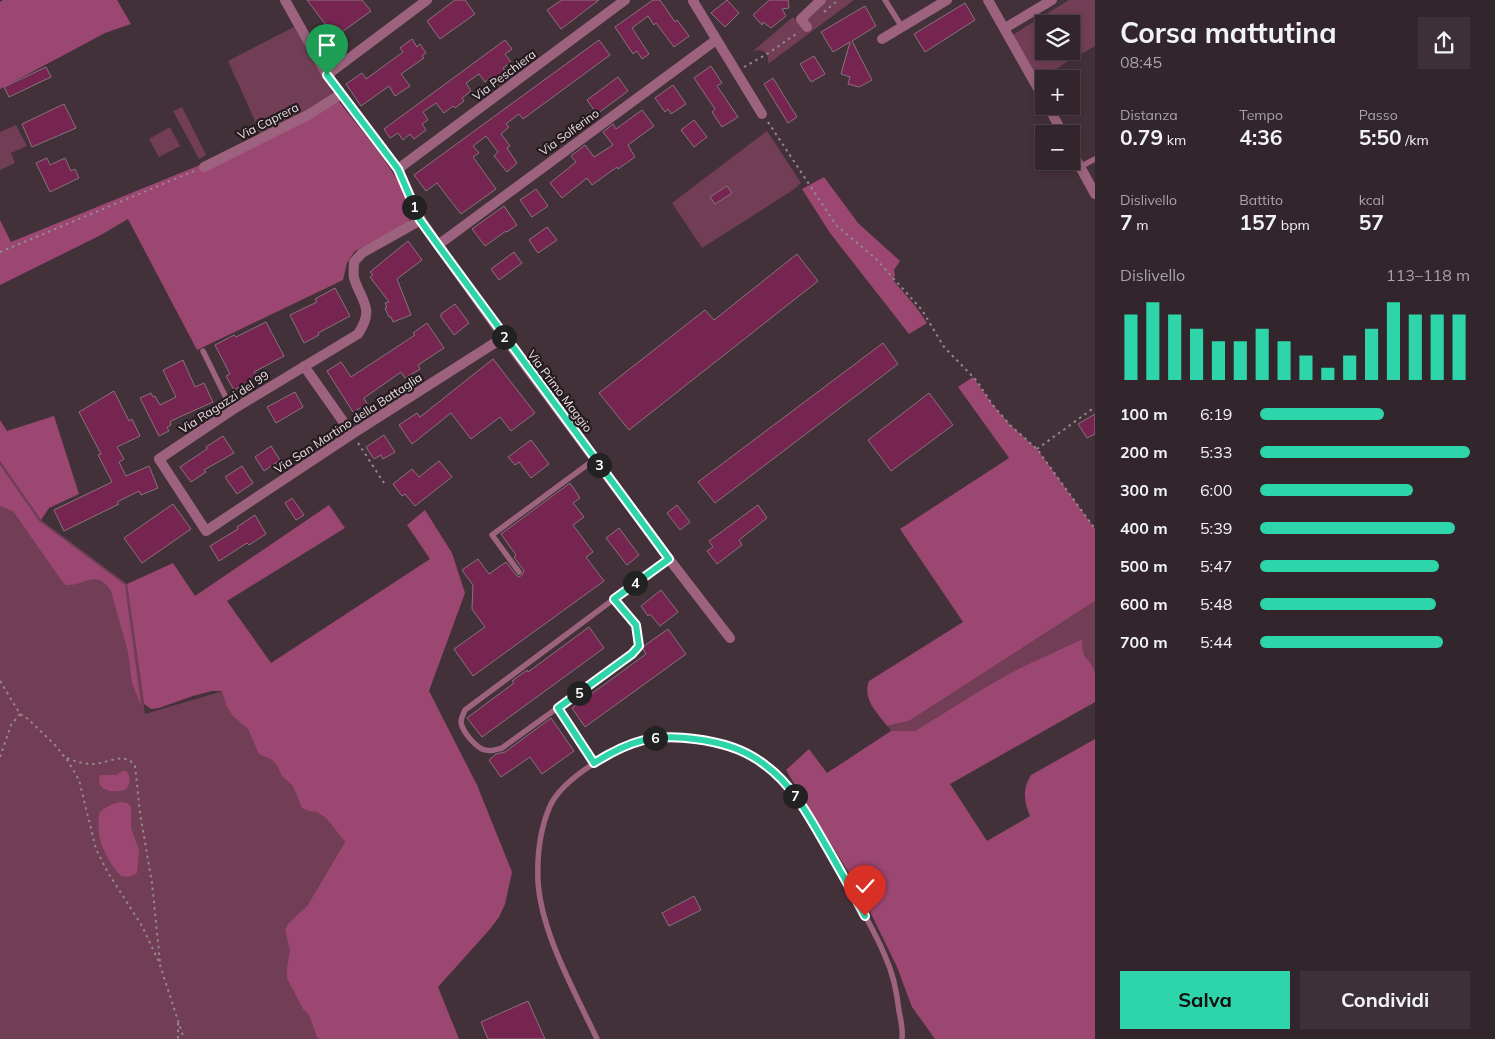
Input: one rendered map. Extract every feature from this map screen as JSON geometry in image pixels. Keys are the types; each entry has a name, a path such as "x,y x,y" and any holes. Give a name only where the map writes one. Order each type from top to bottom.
{"street":[{"name":"Via Primo Maggio","path":"285,0 327,75 398,169 420,220 504,337 730,638"},
{"path":"327,75 427,0"},
{"name":"Via Peschiera","path":"398,169 625,0"},
{"path":"693,0 762,114"},
{"path":"807,27 801,19 821,0"},
{"path":"882,39 947,0"},
{"path":"988,0 1035,83"},
{"path":"1005,28 1052,0"},
{"name":"Via Solferino","path":"438,245 716,40"},
{"name":"Via Caprera","path":"204,167 308,115 341,94"},
{"path":"1080,167 1095,194"},
{"name":"Via Ragazzi del 99","path":"206,531 159,459 232,410 358,334 365,323 367,309 353,276 354,262 362,253 420,220"},
{"name":"Via San Martino della Battaglia","path":"206,531 352,434 504,337"},
{"path":"304,366 352,434"}],"lane":[{"path":"885,0 902,27"},
{"path":"1080,167 1095,159"},
{"path":"203,351 232,410"},
{"path":"519,572 492,535 595,459"},
{"path":"614,599 636,625 639,646 632,654 502,748 493,751 482,749 472,740 463,727 461,720 465,710 614,599 669,559"},
{"path":"558,708 594,763"},
{"path":"597,1039 557,951 542,912 538,881 539,848 551,805 562,788 578,774 616,749 641,740 663,737 690,738 724,744 746,753 766,765 801,804 844,876 886,957 897,994 902,1039"}],"path":[{"path":"824,13 838,0"},
{"path":"736,73 748,63 766,54 807,27"},
{"path":"762,114 836,225 875,258 922,310 944,347 977,381 992,404 1010,424 1036,449 1095,529"},
{"path":"0,252 204,167"},
{"path":"1036,449 1095,407"},
{"path":"352,434 384,483"},
{"path":"0,681 20,714 43,733 66,757 79,780 84,793 87,816 96,849 142,926 161,967 184,1039"},
{"path":"0,757 11,726 20,714"},
{"path":"66,757 87,764 97,764 125,758 132,761 135,766 140,813 152,883 161,967"},
{"path":"178,1018 178,1039"}],"shaded area":[{"path":"3,0 117,0 131,24 105,33 0,89 0,2"},
{"path":"824,0 854,0 768,64 768,57 764,52 759,50 752,52 793,17 799,23"},
{"path":"1069,0 1095,0 1095,46 1080,55 1080,15 1045,15"},
{"path":"1035,21 1035,60 1071,60 1054,70 1035,70 1035,74 1013,36"},
{"path":"294,27 334,95 306,114 261,134 228,61"},
{"path":"338,100 390,168 406,197 410,209 408,224 355,251 347,263 343,280 197,350 128,219 101,235 0,285 0,220 11,242 232,152"},
{"path":"182,107 206,155 199,159 173,111"},
{"path":"16,125 27,146 11,153 15,163 0,170 0,132"},
{"path":"170,127 180,146 159,157 149,139"},
{"path":"767,131 801,183 702,248 672,203"},
{"path":"824,177 858,223 900,261 894,270 893,280 927,323 909,334 830,233 802,189"},
{"path":"973,377 1010,425 1037,449 1095,529 1095,601 909,721 887,726 869,700 867,688 869,681 963,622 900,529 1009,458 958,387"},
{"path":"54,416 79,494 49,508 41,520 0,461 0,420 7,431"},
{"path":"0,461 41,520 127,584 145,714 226,690 345,842 307,906 355,1039 0,1039"},
{"path":"0,465 39,521 125,585 141,705 132,683 128,652 111,591 100,580 95,579 73,585 66,585 62,581 13,511 0,506"},
{"path":"329,505 345,528 227,601 271,663 430,559 407,525 425,510 452,553 465,593 429,691 477,785 512,872 505,904 499,917 438,987 459,1039 319,1039 317,1037 309,1015 303,1009 287,978 290,950 285,930 288,924 307,906 345,842 326,818 317,812 302,808 293,786 282,776 277,765 271,759 259,754 248,729 233,716 227,707 222,691 212,691 193,696 159,708 151,709 144,704 127,584 173,563 195,596"},
{"path":"1095,601 1095,672 1082,650 1082,640 1020,668 915,731 891,731 888,726 909,721"},
{"path":"1083,639 1082,649 1095,673 1095,702 950,784 987,841 1030,816 1026,805 1025,791 1031,775 1095,739 1095,1039 935,1039 912,1007 897,967 860,891 786,770 809,749 827,773 891,731 915,731 1020,668"},
{"path":"123,771 128,773 129,778 128,786 125,790 106,790 100,785 100,775 116,775"},
{"path":"121,802 128,803 131,807 131,828 139,850 137,873 128,877 119,874 113,867 102,846 99,832 100,812 104,808"}],"building":[{"path":"307,0 362,0 371,11 335,37"},
{"path":"455,0 465,0 475,14 440,39 427,21"},
{"path":"562,0 599,0 561,29 547,10"},
{"path":"653,0 660,0 675,22 677,20 689,36 674,47 656,23 654,25 648,16 632,28 649,54 642,59 637,51 633,54 615,27"},
{"path":"727,0 739,13 725,27 711,13"},
{"path":"769,0 788,0 789,8 782,9 786,16 771,28 763,22 762,25 753,15"},
{"path":"965,3 975,20 925,52 914,34"},
{"path":"865,6 876,26 852,41 872,80 859,87 848,84 850,77 841,74 850,42 833,52 821,32"},
{"path":"412,39 417,47 420,44 426,53 422,56 424,58 401,74 410,86 395,96 389,86 361,106 346,84 362,73 366,79 403,52 400,48"},
{"path":"505,40 512,49 505,54 511,62 503,68 505,71 494,79 492,76 485,82 479,74 466,83 471,91 462,98 464,101 455,108 453,106 444,113 436,103 423,112 428,120 422,124 426,130 414,139 410,134 403,140 398,133 390,138 384,129"},
{"path":"599,40 610,55 523,119 519,114 506,124 509,127 501,134 510,146 507,148 517,163 507,172 494,156 498,152 486,136 473,146 479,153 473,157 496,189 461,214 437,183 426,191 414,175"},
{"path":"814,56 825,74 811,82 800,64"},
{"path":"711,66 722,83 717,86 738,117 722,127 712,112 715,109 694,78"},
{"path":"46,67 51,77 9,97 4,87"},
{"path":"618,77 628,91 597,114 587,100"},
{"path":"773,78 797,117 788,123 764,84"},
{"path":"673,85 686,104 671,114 668,109 665,112 655,98"},
{"path":"64,104 76,128 32,147 22,124"},
{"path":"642,110 654,126 628,145 635,157 592,185 587,178 562,198 550,183 576,162 571,156 585,145 594,157 613,145 603,132 613,124 616,129"},
{"path":"694,120 707,137 694,147 681,130"},
{"path":"47,158 50,165 65,158 71,171 75,169 79,178 50,192 36,163"},
{"path":"727,186 732,193 715,204 710,197"},
{"path":"536,189 548,206 532,217 520,200"},
{"path":"504,206 517,225 485,246 472,229"},
{"path":"547,227 557,240 538,253 529,240"},
{"path":"408,241 422,260 397,279 411,315 393,322 385,308 387,307 385,303 389,302 370,277 373,275 370,272"},
{"path":"514,252 522,263 499,280 491,269"},
{"path":"797,254 818,281 629,430 599,393 705,310 714,320"},
{"path":"335,288 350,316 318,333 319,335 304,343 290,315 317,302 315,299"},
{"path":"455,304 469,323 454,335 441,317 441,314"},
{"path":"266,322 284,356 254,372 257,378 234,390 226,376 230,374 215,345"},
{"path":"427,323 444,348 418,365 420,369 405,378 401,372 364,398 367,404 353,412 327,371 341,362 351,377 415,335 413,333"},
{"path":"883,343 898,364 715,503 698,482"},
{"path":"493,359 535,413 511,431 500,417 471,439 451,413 412,444 399,425 417,413 420,417"},
{"path":"183,360 195,387 204,383 213,402 173,420 170,422 171,425 167,427 169,431 159,436 140,398 151,393 160,405 176,397 163,370"},
{"path":"114,391 129,421 132,419 140,436 117,447 124,459 119,462 126,476 149,466 158,488 141,495 139,491 117,502 119,504 64,531 54,510 112,482 98,455 101,454 79,412"},
{"path":"295,392 303,407 276,423 267,407"},
{"path":"929,393 953,425 891,471 868,440"},
{"path":"1095,414 1095,434 1087,438 1078,424"},
{"path":"384,435 395,452 383,459 381,455 374,459 366,447"},
{"path":"223,436 234,453 204,470 206,472 191,482 180,467"},
{"path":"531,440 549,464 531,478 519,462 515,465 508,457"},
{"path":"271,446 280,460 264,471 255,457"},
{"path":"439,461 452,477 415,506 405,494 402,496 393,484 412,469 419,477"},
{"path":"242,466 253,483 237,494 225,477"},
{"path":"570,483 580,498 573,503 584,517 573,525 593,552 586,557 604,581 473,676 454,649 485,627 472,609 473,585 462,570 478,559 489,574 506,562 516,575 519,577 522,575 524,571 514,557 516,555 501,534"},
{"path":"292,498 304,515 296,520 285,503"},
{"path":"173,504 191,529 142,563 124,538"},
{"path":"677,505 690,522 680,530 667,513"},
{"path":"758,505 767,518 739,540 742,545 717,564 707,551 713,547 709,541"},
{"path":"255,515 266,534 249,545 247,543 219,561 210,546 238,529 237,527"},
{"path":"619,528 639,555 627,565 606,538"},
{"path":"661,590 678,612 660,626 650,614 648,616 641,606"},
{"path":"589,627 604,648 482,737 467,718 514,683 512,681 527,670 528,672"},
{"path":"668,629 686,654 585,727 572,708 646,654 643,649 644,646"},
{"path":"551,718 574,751 542,774 530,757 501,777 489,760 496,754 505,752"},
{"path":"694,896 701,910 669,926 662,913"},
{"path":"528,1001 545,1039 488,1039 481,1022"}],"route":[{"path":"327,75 398,169 420,220 504,337 669,559 614,599 636,625 639,646 632,654 558,708 594,763 616,749 641,740 663,737 708,740 724,744 746,753 766,765 801,804 844,876 865,916"}]}
